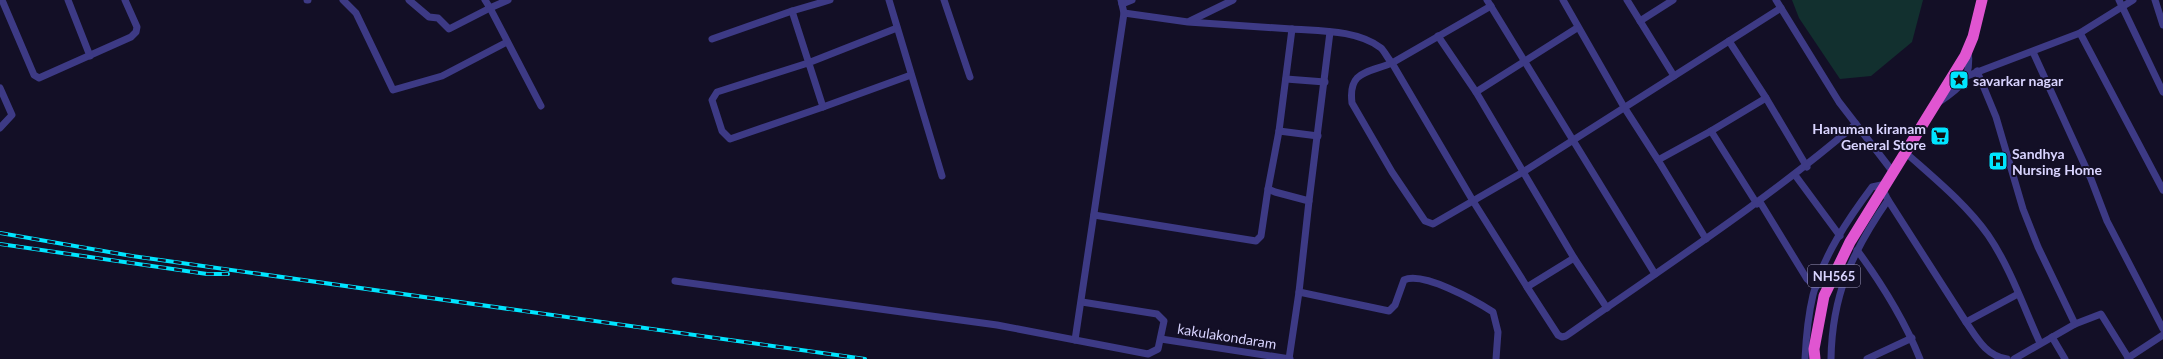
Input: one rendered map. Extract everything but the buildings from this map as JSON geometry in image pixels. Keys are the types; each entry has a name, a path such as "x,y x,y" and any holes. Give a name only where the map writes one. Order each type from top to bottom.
{"highway":[{"name":"NH565","path":"1815,359 1814,349 1824,296 1850,242 1876,202 1968,50 1982,0"}],"street":[{"path":"2,0 34,75 38,78 131,37 136,32 136,27 125,0"},
{"path":"68,0 90,56"},
{"path":"409,0 428,16 438,18 449,29 508,0"},
{"path":"485,0 541,106"},
{"path":"712,39 792,11 830,0"},
{"path":"889,0 942,176"},
{"path":"944,0 970,77"},
{"path":"1075,340 1082,302 1124,13 1122,2 1132,0"},
{"path":"1188,22 1233,0"},
{"path":"1562,0 1624,107 1706,239"},
{"path":"1627,0 1674,76"},
{"path":"1640,21 1674,0"},
{"path":"1776,0 1840,102 1893,172"},
{"path":"2119,0 2163,92"},
{"path":"1967,76 2080,33 2133,0"},
{"path":"2155,0 2163,25"},
{"path":"2158,0 2163,5"},
{"path":"345,1 356,13 393,90 442,76 507,42"},
{"path":"1655,274 1573,140 1524,61 1489,3 1392,64 1359,76 1353,81 1351,92 1352,103 1364,126 1392,172 1425,221 1429,224 1438,222 1523,172 1573,140 1624,107 1781,8"},
{"path":"792,11 823,107"},
{"path":"1124,13 1188,22 1330,32 1360,38 1382,49 1473,201 1558,335 1562,337 1607,308 1758,203 1807,167 1856,124"},
{"path":"897,28 808,63 717,92 712,100 718,122 726,136 730,139 735,139 911,75"},
{"path":"1476,92 1577,28"},
{"path":"1094,215 1256,241 1261,236 1279,131 1292,29"},
{"path":"1289,359 1299,292 1330,32"},
{"path":"2080,33 2163,190"},
{"path":"1438,36 1476,92 1574,258 1607,308"},
{"path":"1729,41 1766,98 1807,167"},
{"path":"1934,106 1960,86 1967,76 1970,68 1968,50"},
{"path":"2033,52 2091,179 2107,221 2163,329"},
{"path":"1977,71 1996,117 2026,216 2038,247 2075,324"},
{"path":"1286,79 1325,82"},
{"path":"0,88 12,114 0,128"},
{"path":"1658,160 1766,98"},
{"path":"1279,131 1318,136"},
{"path":"1710,131 1807,279 1816,287"},
{"path":"1906,153 1931,174 1981,226 2001,258 2040,343"},
{"path":"1795,175 1840,236"},
{"path":"1805,359 1806,335 1816,287 1826,259 1872,187 1885,187 1888,200 1966,322 1987,352 1992,356 2007,359"},
{"path":"1268,189 1309,200"},
{"path":"1830,359 1831,330 1838,297 1857,250 1888,200"},
{"path":"1857,250 1887,292 1912,338 1920,359"},
{"path":"1527,287 1574,258"},
{"path":"1299,292 1389,311 1395,305 1404,280 1410,277 1430,281 1466,297 1493,312 1496,319 1498,332 1496,359"},
{"path":"675,281 997,325 1148,354 1158,349 1164,321 1157,314 1082,302"},
{"path":"1966,322 2018,294"},
{"path":"2014,359 2075,324 2101,314 2129,358 2163,335"},
{"path":"2052,336 2065,359"},
{"path":"1867,359 1912,338"},
{"name":"kakulakondaram","path":"1161,339 1289,359"}],"green space":[{"path":"1792,0 1923,0 1912,42 1871,76 1840,79 1799,18"}],"railway":[{"path":"0,233 132,256 865,359"},
{"path":"0,244 207,274 228,274"}],"place":[{"name":"savarkar nagar","path":"1959,80"},
{"name":"Hanuman kiranam General Store","path":"1940,136"},
{"name":"Sandhya Nursing Home","path":"1998,161"}]}
